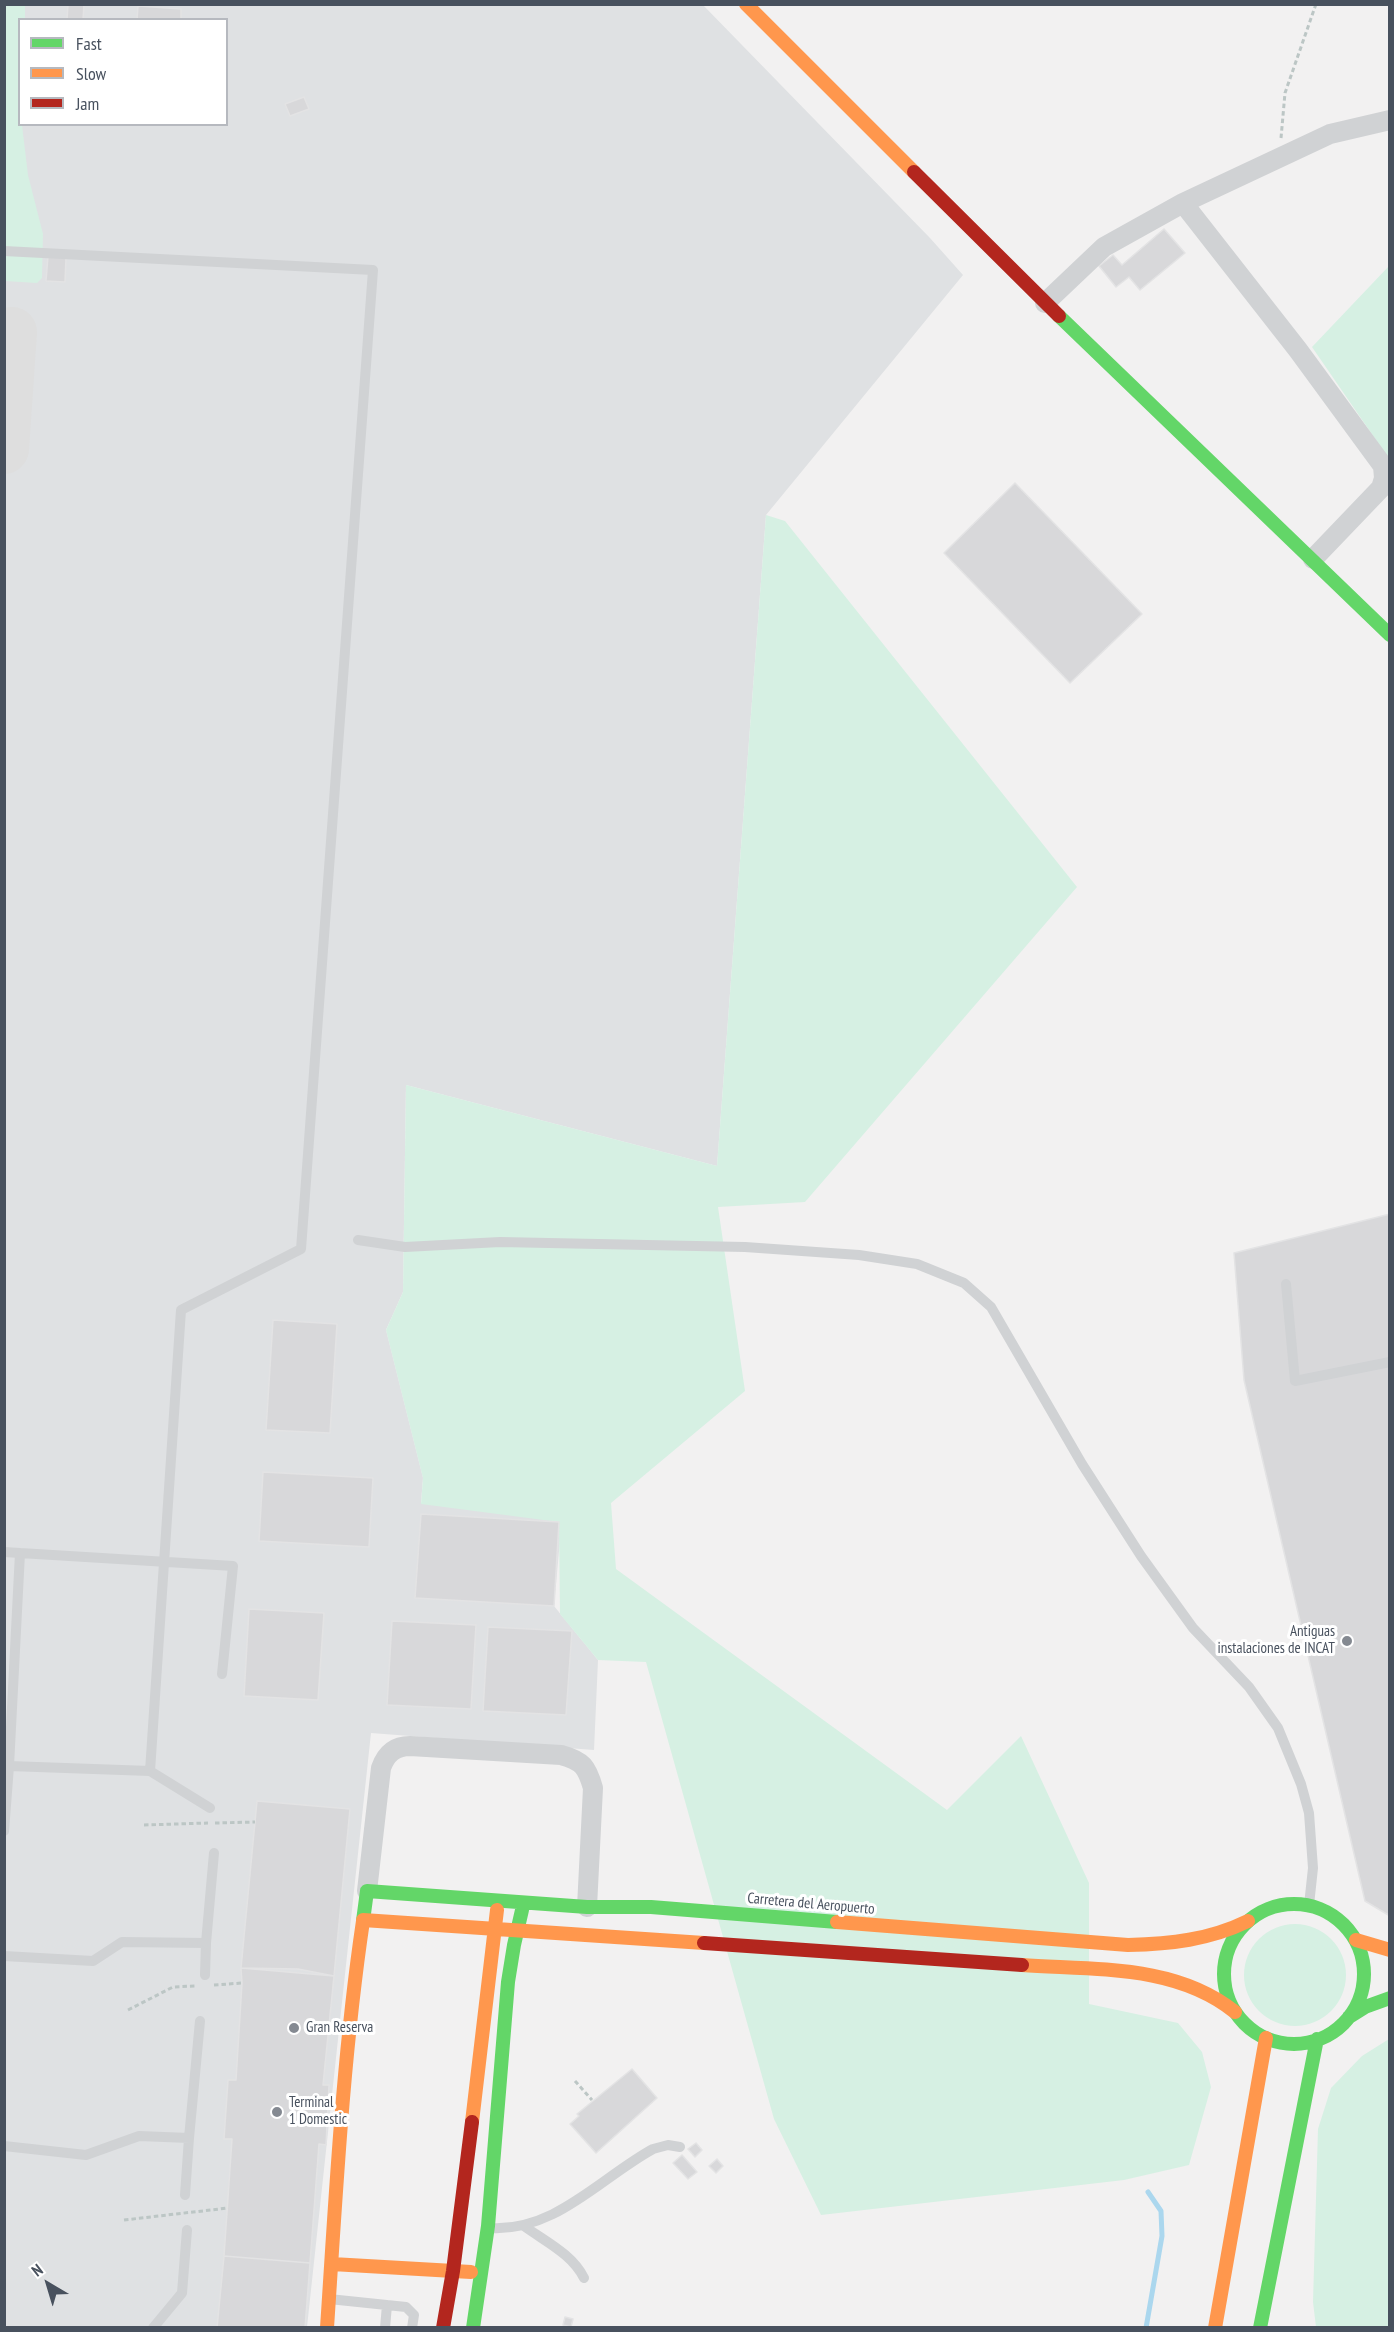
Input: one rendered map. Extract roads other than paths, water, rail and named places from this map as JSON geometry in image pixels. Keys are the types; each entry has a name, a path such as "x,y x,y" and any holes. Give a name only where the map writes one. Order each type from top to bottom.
{"street":[{"path":"746,4 1045,303 1313,559 1389,635"},
{"path":"1045,303 1104,247 1183,203 1330,134 1389,120"},
{"path":"1183,203 1298,350 1383,466 1384,478 1381,488 1313,559"},
{"path":"327,2328 342,2098 352,1995 381,1768 385,1759 395,1749 410,1746 561,1755 582,1764 588,1771 593,1788 587,1907"},
{"name":"Carretera del Aeropuerto","path":"367,1891 587,1907 651,1907 1110,1945 1156,1945 1195,1940 1236,1928 1248,1921"},
{"path":"443,2328 453,2271 497,1901"},
{"path":"473,2328 488,2228 507,1998 516,1929 524,1903"},
{"path":"1235,2012 1227,1994 1224,1974 1227,1954 1235,1936 1248,1921 1267,1909 1287,1904 1309,1905 1328,1912 1344,1924 1356,1940 1363,1959 1364,1979 1359,1999 1349,2017"},
{"path":"363,1920 1142,1974 1189,1984 1219,1998 1246,2025 1266,2038 1298,2044 1333,2032 1349,2017 1365,2007 1389,1998"},
{"path":"1356,1940 1389,1950"},
{"path":"1215,2328 1266,2038"},
{"path":"1260,2328 1317,2039"},
{"path":"332,2264 483,2272"}],"lane":[{"path":"4,251 373,270 301,1249 181,1310 150,1771"},
{"path":"357,1240 405,1247 500,1242 757,1247 859,1255 917,1264 964,1283 991,1307 1082,1464 1141,1556 1193,1628 1249,1687 1278,1728 1301,1784 1309,1813 1313,1868 1309,1905"},
{"path":"1287,1284 1295,1381 1389,1362"},
{"path":"4,1552 233,1566 222,1674"},
{"path":"4,1831 20,1553"},
{"path":"9,1766 150,1771 210,1808"},
{"path":"206,1980 214,1853"},
{"path":"4,1956 93,1961 122,1942 207,1943"},
{"path":"185,2195 200,2021"},
{"path":"4,2146 86,2155 139,2136 189,2138"},
{"path":"488,2228 524,2226 550,2218 653,2149 668,2145 680,2147"},
{"path":"524,2226 567,2255 578,2265 584,2278"},
{"path":"153,2328 182,2293 187,2230"},
{"path":"329,2299 406,2307 414,2315 412,2328"},
{"path":"385,2328 387,2306"}],"waterway":[{"path":"1146,2328 1162,2236 1161,2211 1148,2192"}],"place":[{"name":"Antiguas instalaciones de INCAT","path":"1347,1641"},
{"name":"Gran Reserva","path":"294,2028"},
{"name":"Terminal 1 Domestic","path":"277,2112"}]}
